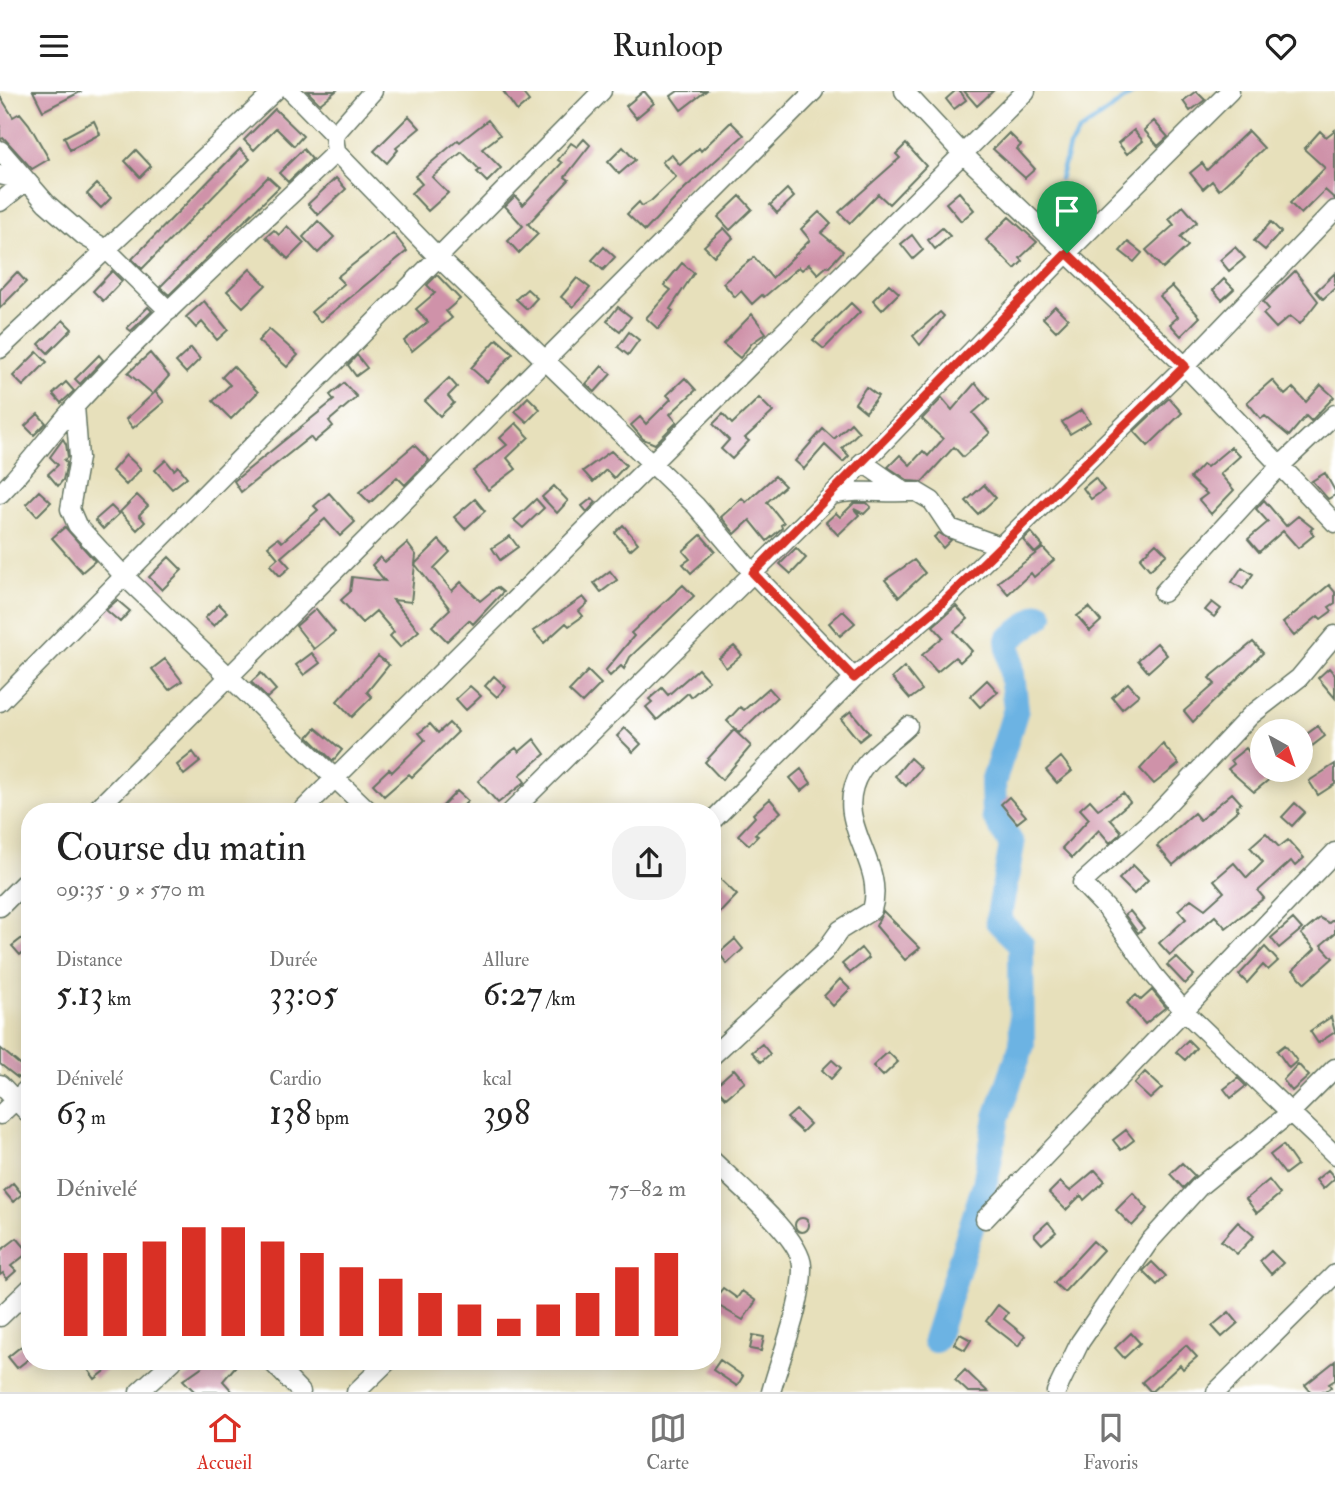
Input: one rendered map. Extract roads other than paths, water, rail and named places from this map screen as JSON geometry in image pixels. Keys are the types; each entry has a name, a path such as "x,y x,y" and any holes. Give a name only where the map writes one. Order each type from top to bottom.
{"street":[{"path":"0,349 275,91"},
{"path":"291,91 437,256 695,506 753,573 854,678"},
{"path":"0,702 602,91"},
{"path":"103,803 814,91"},
{"path":"904,91 962,153 1185,366 1335,523"},
{"path":"310,803 1026,91"},
{"path":"520,803 832,495 862,461 1230,91"},
{"path":"0,494 75,406 335,143 365,94"},
{"path":"0,150 46,203 84,236 106,249 169,311"},
{"path":"0,176 26,181"},
{"path":"0,202 26,181"},
{"path":"721,812 854,678 936,609 1185,366 1335,210"},
{"path":"75,406 79,458 70,509 76,525 123,575 361,803"},
{"path":"1163,593 1280,466 1335,414"},
{"path":"862,461 905,492"},
{"path":"832,495 859,489 869,493 916,492 932,501 950,528 1000,546"},
{"path":"1335,635 1299,678 1250,716 1155,817 1082,883 1107,909 1153,974 1184,1011 1335,1155"},
{"path":"721,1048 825,951 840,930 872,911 877,895 848,808 861,770 908,726"},
{"path":"985,1219 1335,852"},
{"path":"0,907 21,886"},
{"path":"1056,1392 1080,1342 1149,1242 1200,1187 1290,1113 1335,1067"},
{"path":"0,1084 21,1107"},
{"path":"0,1115 21,1095"},
{"path":"721,1169 772,1218 802,1264 798,1294 771,1392"},
{"path":"1216,1392 1335,1274"},
{"path":"0,1317 21,1297"},
{"path":"139,1392 163,1370"},
{"path":"280,1370 301,1392"},
{"path":"356,1392 379,1370"}],"waterway":[{"path":"1060,179 1069,147 1079,132 1136,91"},
{"path":"935,1340 985,1184 997,1117 1022,1045 1021,944 998,921 1012,845 994,815 993,783 1016,709 1008,640 1041,615"}]}
